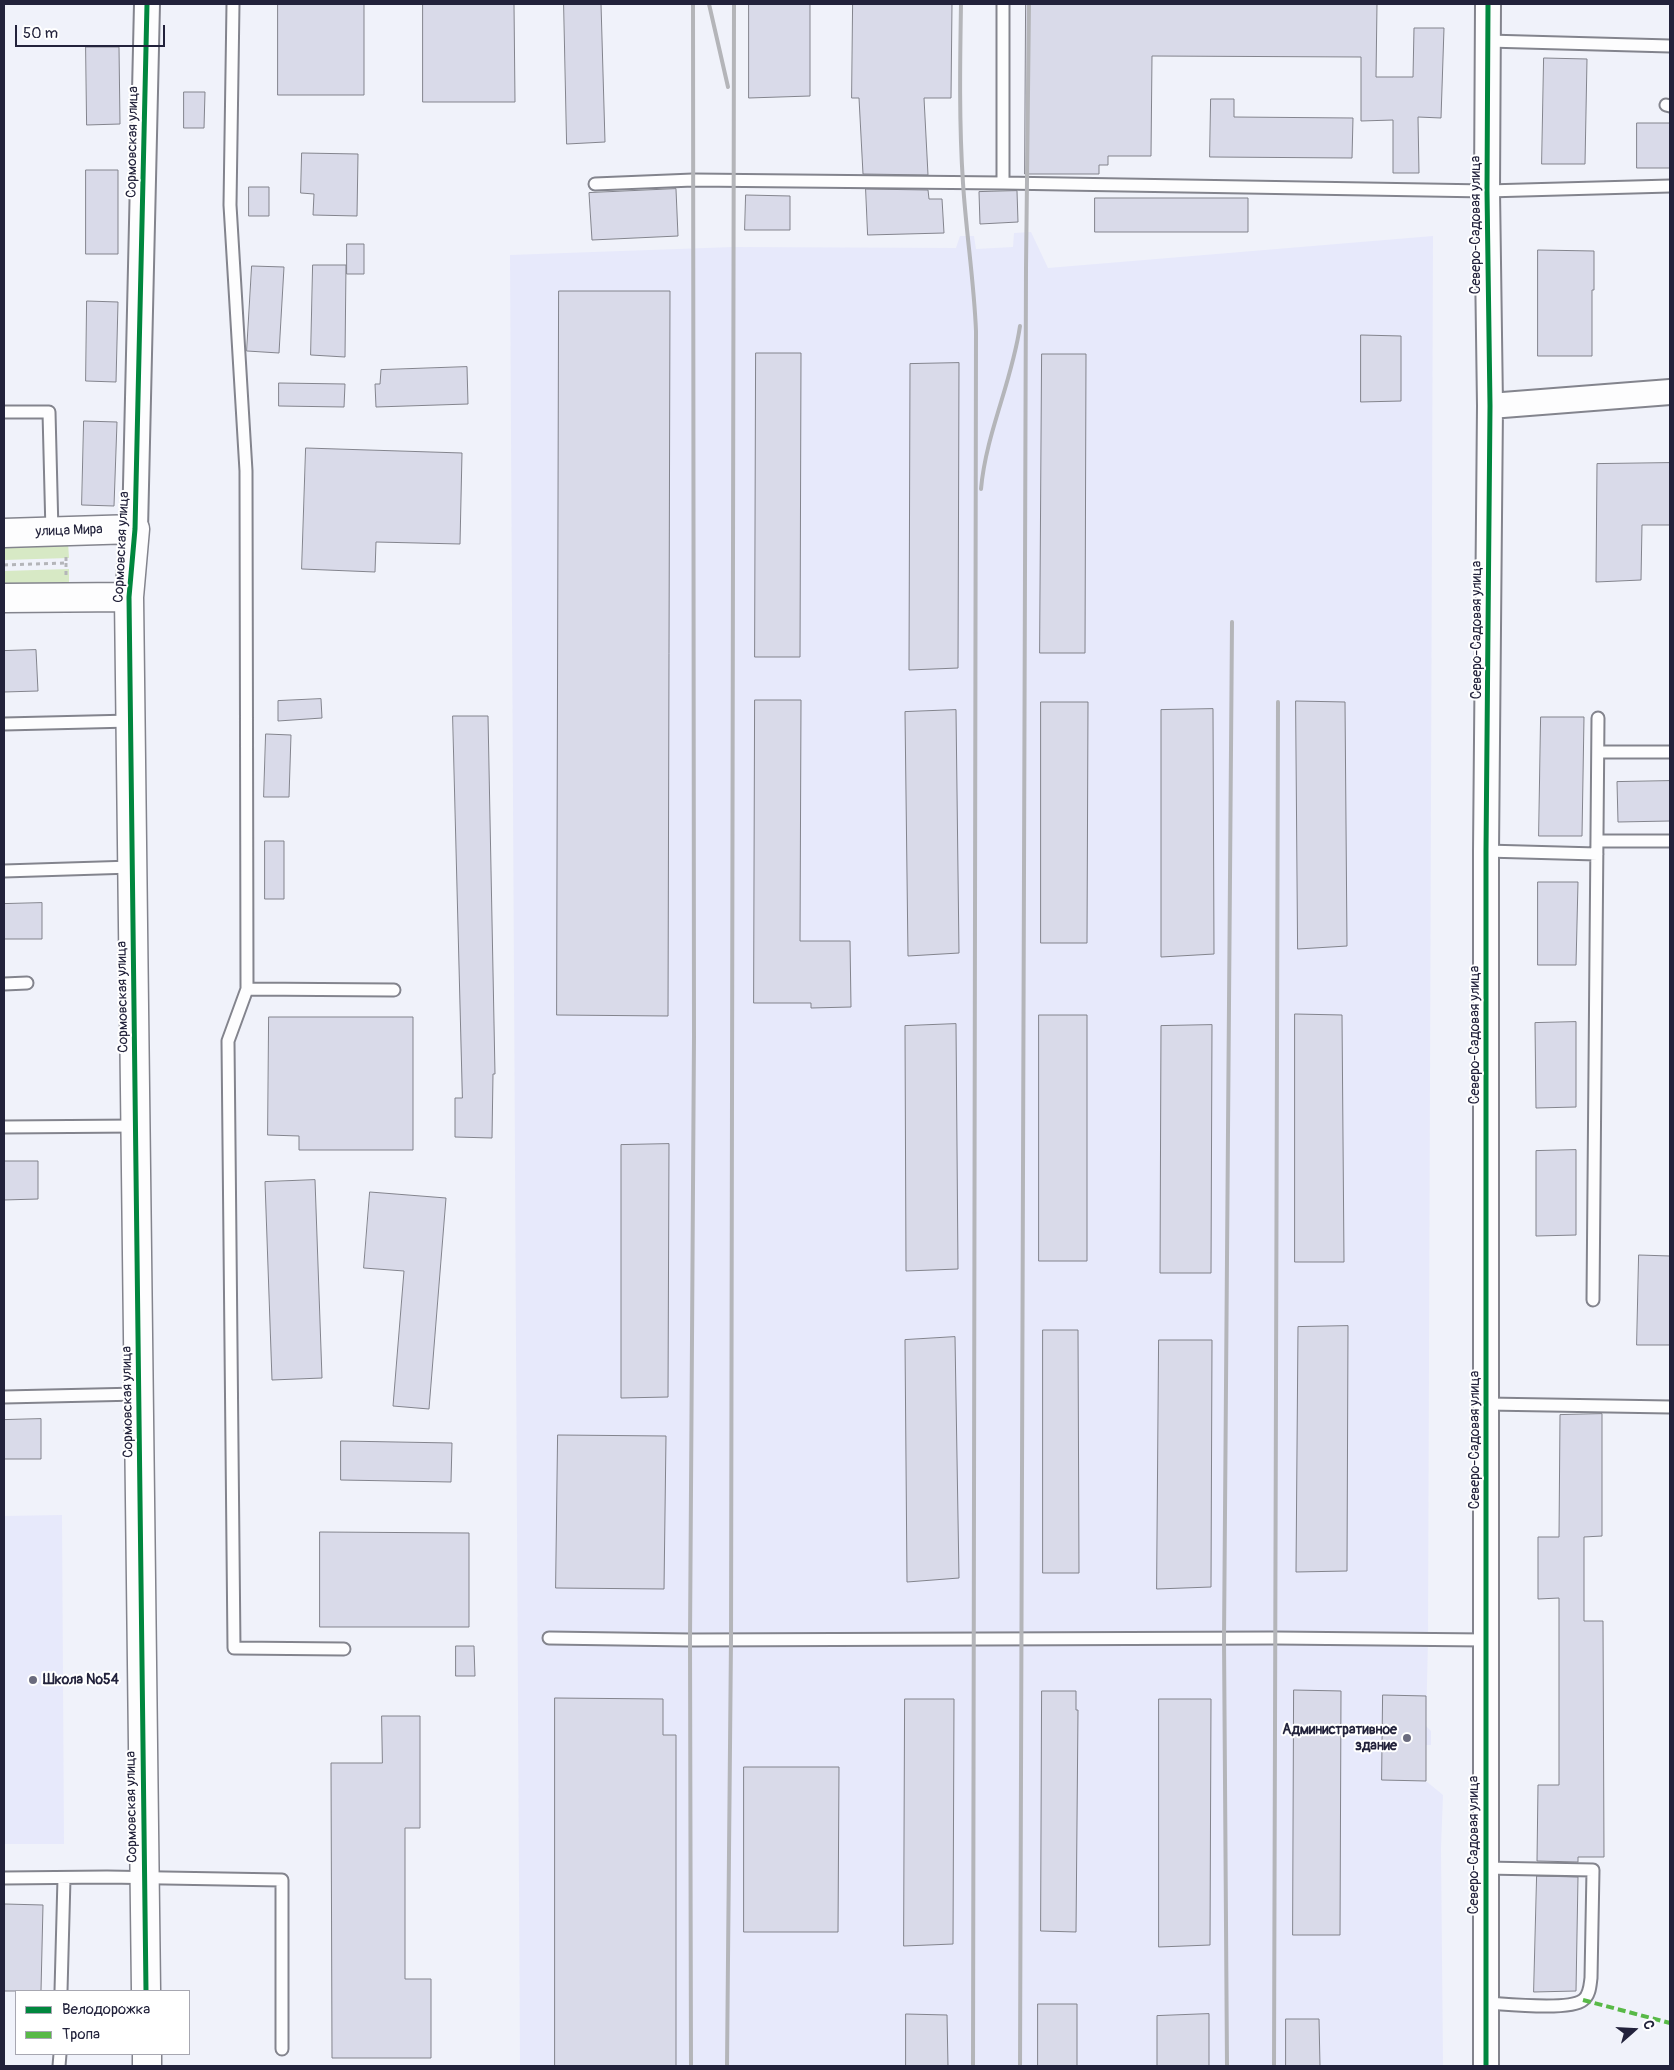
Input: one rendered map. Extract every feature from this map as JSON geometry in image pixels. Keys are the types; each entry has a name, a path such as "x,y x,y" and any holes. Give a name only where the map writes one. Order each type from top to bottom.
{"street":[{"name":"Сормовская улица","path":"146,1990 129,598 135,529 147,4"},
{"name":"Северо-Садовая улица","path":"1486,2066 1486,851 1490,406 1486,191 1488,4"},
{"path":"1490,406 1670,392"},
{"name":"улица Мира","path":"4,533 59,540 135,529"},
{"path":"4,598 129,598"}],"lane":[{"path":"233,4 230,205 246,471 247,989 228,1041 234,1648 344,1649"},
{"path":"1003,4 1003,183"},
{"path":"1488,41 1670,46"},
{"path":"595,184 693,180 1486,191 1670,186"},
{"path":"4,412 49,412 59,540"},
{"path":"1593,1300 1598,718"},
{"path":"4,724 131,721"},
{"path":"1598,752 1670,752"},
{"path":"1596,840 1670,841"},
{"path":"1486,851 1596,854"},
{"path":"4,871 132,867"},
{"path":"4,984 27,983"},
{"path":"247,989 394,990"},
{"path":"4,1127 136,1126"},
{"path":"4,1397 139,1394"},
{"path":"1487,1404 1670,1406"},
{"path":"549,1638 690,1640 1266,1638 1486,1640"},
{"path":"1486,1868 1593,1870 1591,1978 1589,1992 1583,2000 1568,2006 1486,2003"},
{"path":"4,1878 107,1877 282,1880 282,2048"},
{"path":"61,1990 64,1878"}],"path":[{"path":"4,565 66,563 59,540"}],"shaded area":[{"path":"1031,232 1048,268 1433,236 1428,1641 1426,1726 1431,1731 1431,1745 1426,1745 1426,1781 1443,1795 1441,1848 1443,2066 520,2066 510,255 733,247 956,248 960,236 974,236 976,249 1013,247 1014,233"},
{"name":"Школа №54","path":"62,1515 64,1844 4,1844 4,1516"}],"green space":[{"path":"68,542 69,558 4,560 4,543"},
{"path":"69,569 69,585 4,587 4,571"}],"building":[{"path":"278,4 364,4 364,95 278,95"},
{"path":"423,4 514,4 515,102 423,102"},
{"path":"564,4 601,4 605,142 567,144"},
{"path":"749,4 810,4 810,96 749,98"},
{"path":"853,4 952,4 951,98 924,98 928,175 863,174 859,98 852,98"},
{"path":"1026,4 1377,4 1376,77 1413,77 1414,28 1444,28 1441,118 1418,117 1419,173 1393,173 1393,120 1361,121 1361,57 1152,56 1151,156 1108,156 1108,165 1099,165 1099,174 1025,174"},
{"path":"86,47 119,47 120,124 87,125"},
{"path":"1544,58 1587,59 1585,164 1542,164"},
{"path":"184,92 205,92 204,128 184,128"},
{"path":"1211,99 1234,99 1234,117 1353,118 1352,158 1210,157"},
{"path":"1637,123 1670,123 1670,168 1637,168"},
{"path":"302,153 358,154 357,216 313,215 314,194 301,193"},
{"path":"86,170 118,170 118,254 86,254"},
{"path":"249,187 269,187 269,216 249,216"},
{"path":"676,189 678,236 592,240 589,193"},
{"path":"866,189 928,190 929,199 942,199 944,233 868,235"},
{"path":"1017,191 1018,222 980,224 979,192"},
{"path":"746,195 790,196 790,230 745,230"},
{"path":"1095,198 1248,198 1248,232 1095,232"},
{"path":"347,244 364,244 364,274 347,274"},
{"path":"1538,250 1594,251 1592,356 1538,356"},
{"path":"313,265 346,265 345,357 311,355"},
{"path":"252,266 284,267 279,353 247,351"},
{"path":"559,291 670,291 668,1016 557,1015"},
{"path":"87,301 118,302 116,382 86,381"},
{"path":"1361,335 1401,336 1401,401 1361,402"},
{"path":"756,353 801,353 800,657 755,657"},
{"path":"1042,354 1086,354 1085,653 1040,653"},
{"path":"959,363 958,668 909,670 910,364"},
{"path":"467,367 468,404 376,407 375,384 380,384 381,370"},
{"path":"279,383 345,384 344,407 279,406"},
{"path":"84,421 117,422 114,506 82,505"},
{"path":"306,448 462,453 460,544 376,542 375,572 302,569"},
{"path":"1670,463 1670,525 1642,525 1641,580 1596,582 1597,464"},
{"path":"36,650 38,691 4,692 4,651"},
{"path":"321,699 322,718 278,721 278,701"},
{"path":"755,700 801,700 800,941 850,941 851,1007 811,1008 811,1003 754,1003"},
{"path":"1296,701 1345,702 1347,946 1298,949"},
{"path":"1041,702 1088,702 1087,943 1041,943"},
{"path":"1213,709 1214,954 1161,957 1161,710"},
{"path":"956,710 959,953 908,956 905,712"},
{"path":"453,716 488,716 495,1074 493,1074 492,1138 455,1137 455,1098 462,1098"},
{"path":"1541,717 1584,717 1582,836 1539,836"},
{"path":"266,734 291,735 289,797 264,797"},
{"path":"1670,781 1670,821 1618,822 1617,782"},
{"path":"265,841 284,841 284,899 265,899"},
{"path":"1538,882 1578,882 1576,965 1538,965"},
{"path":"42,903 42,939 4,939 4,904"},
{"path":"1295,1014 1342,1015 1344,1262 1295,1262"},
{"path":"1039,1015 1087,1015 1087,1261 1039,1261"},
{"path":"269,1017 413,1017 413,1150 299,1150 299,1136 268,1135"},
{"path":"1576,1022 1576,1107 1536,1108 1535,1023"},
{"path":"956,1024 958,1269 906,1271 905,1026"},
{"path":"1212,1025 1211,1273 1160,1273 1161,1026"},
{"path":"669,1144 668,1397 621,1398 621,1145"},
{"path":"1576,1150 1576,1235 1536,1236 1536,1151"},
{"path":"4,1161 38,1161 38,1199 4,1200"},
{"path":"315,1180 322,1378 272,1380 265,1182"},
{"path":"370,1192 446,1198 429,1409 393,1406 404,1271 364,1268"},
{"path":"1639,1255 1670,1256 1670,1345 1637,1345"},
{"path":"1348,1326 1347,1571 1296,1572 1298,1327"},
{"path":"1043,1330 1078,1330 1079,1573 1043,1573"},
{"path":"955,1337 959,1578 907,1582 905,1340"},
{"path":"1159,1340 1212,1340 1211,1587 1157,1589"},
{"path":"1602,1414 1602,1536 1584,1537 1584,1621 1603,1621 1604,1857 1578,1857 1578,1862 1537,1861 1538,1785 1559,1785 1559,1598 1538,1599 1538,1537 1559,1537 1560,1415"},
{"path":"41,1419 41,1459 4,1459 4,1420"},
{"path":"558,1435 666,1436 664,1589 556,1588"},
{"path":"341,1441 452,1443 451,1482 341,1480"},
{"path":"320,1532 469,1533 469,1627 320,1627"},
{"path":"456,1646 474,1646 475,1676 456,1676"},
{"path":"1294,1690 1341,1691 1340,1935 1293,1935"},
{"path":"1042,1691 1076,1691 1076,1710 1078,1710 1076,1932 1041,1931"},
{"name":"Административное здание","path":"1383,1695 1426,1696 1426,1781 1382,1780"},
{"path":"555,1698 663,1699 663,1735 676,1735 676,2066 555,2066"},
{"path":"905,1699 954,1699 953,1944 904,1946"},
{"path":"1159,1699 1211,1699 1210,1945 1159,1947"},
{"path":"382,1716 420,1716 420,1828 405,1828 405,1979 431,1979 431,2058 332,2058 331,1763 382,1763"},
{"path":"744,1767 839,1767 838,1932 744,1932"},
{"path":"1537,1876 1578,1877 1576,1991 1534,1992"},
{"path":"5,1904 43,1905 41,1990 4,1991"},
{"path":"1038,2004 1077,2004 1077,2066 1038,2066"},
{"path":"906,2014 947,2015 948,2066 906,2066"},
{"path":"1209,2014 1209,2066 1157,2066 1157,2016"},
{"path":"1286,2019 1319,2019 1320,2066 1286,2066"}],"railway":[{"path":"691,2066 690,1640 694,1036 693,4"},
{"path":"709,4 728,87"},
{"path":"727,2066 731,1640 734,4"},
{"path":"961,4 960,93 962,161 976,331 973,2066"},
{"path":"1020,2066 1026,268 1029,4"},
{"path":"981,489 988,448 1011,367 1020,326"},
{"path":"1227,2066 1224,1639 1232,622"},
{"path":"1274,2066 1278,702"}],"marked path":[{"path":"1583,2000 1670,2023"}],"cycle path":[{"path":"146,1990 129,597 135,529 147,4"},
{"path":"1486,2066 1486,851 1490,406 1487,191 1488,4"}],"place":[{"name":"Школа №54","path":"33,1680"},
{"name":"Административное здание","path":"1407,1738"}]}
